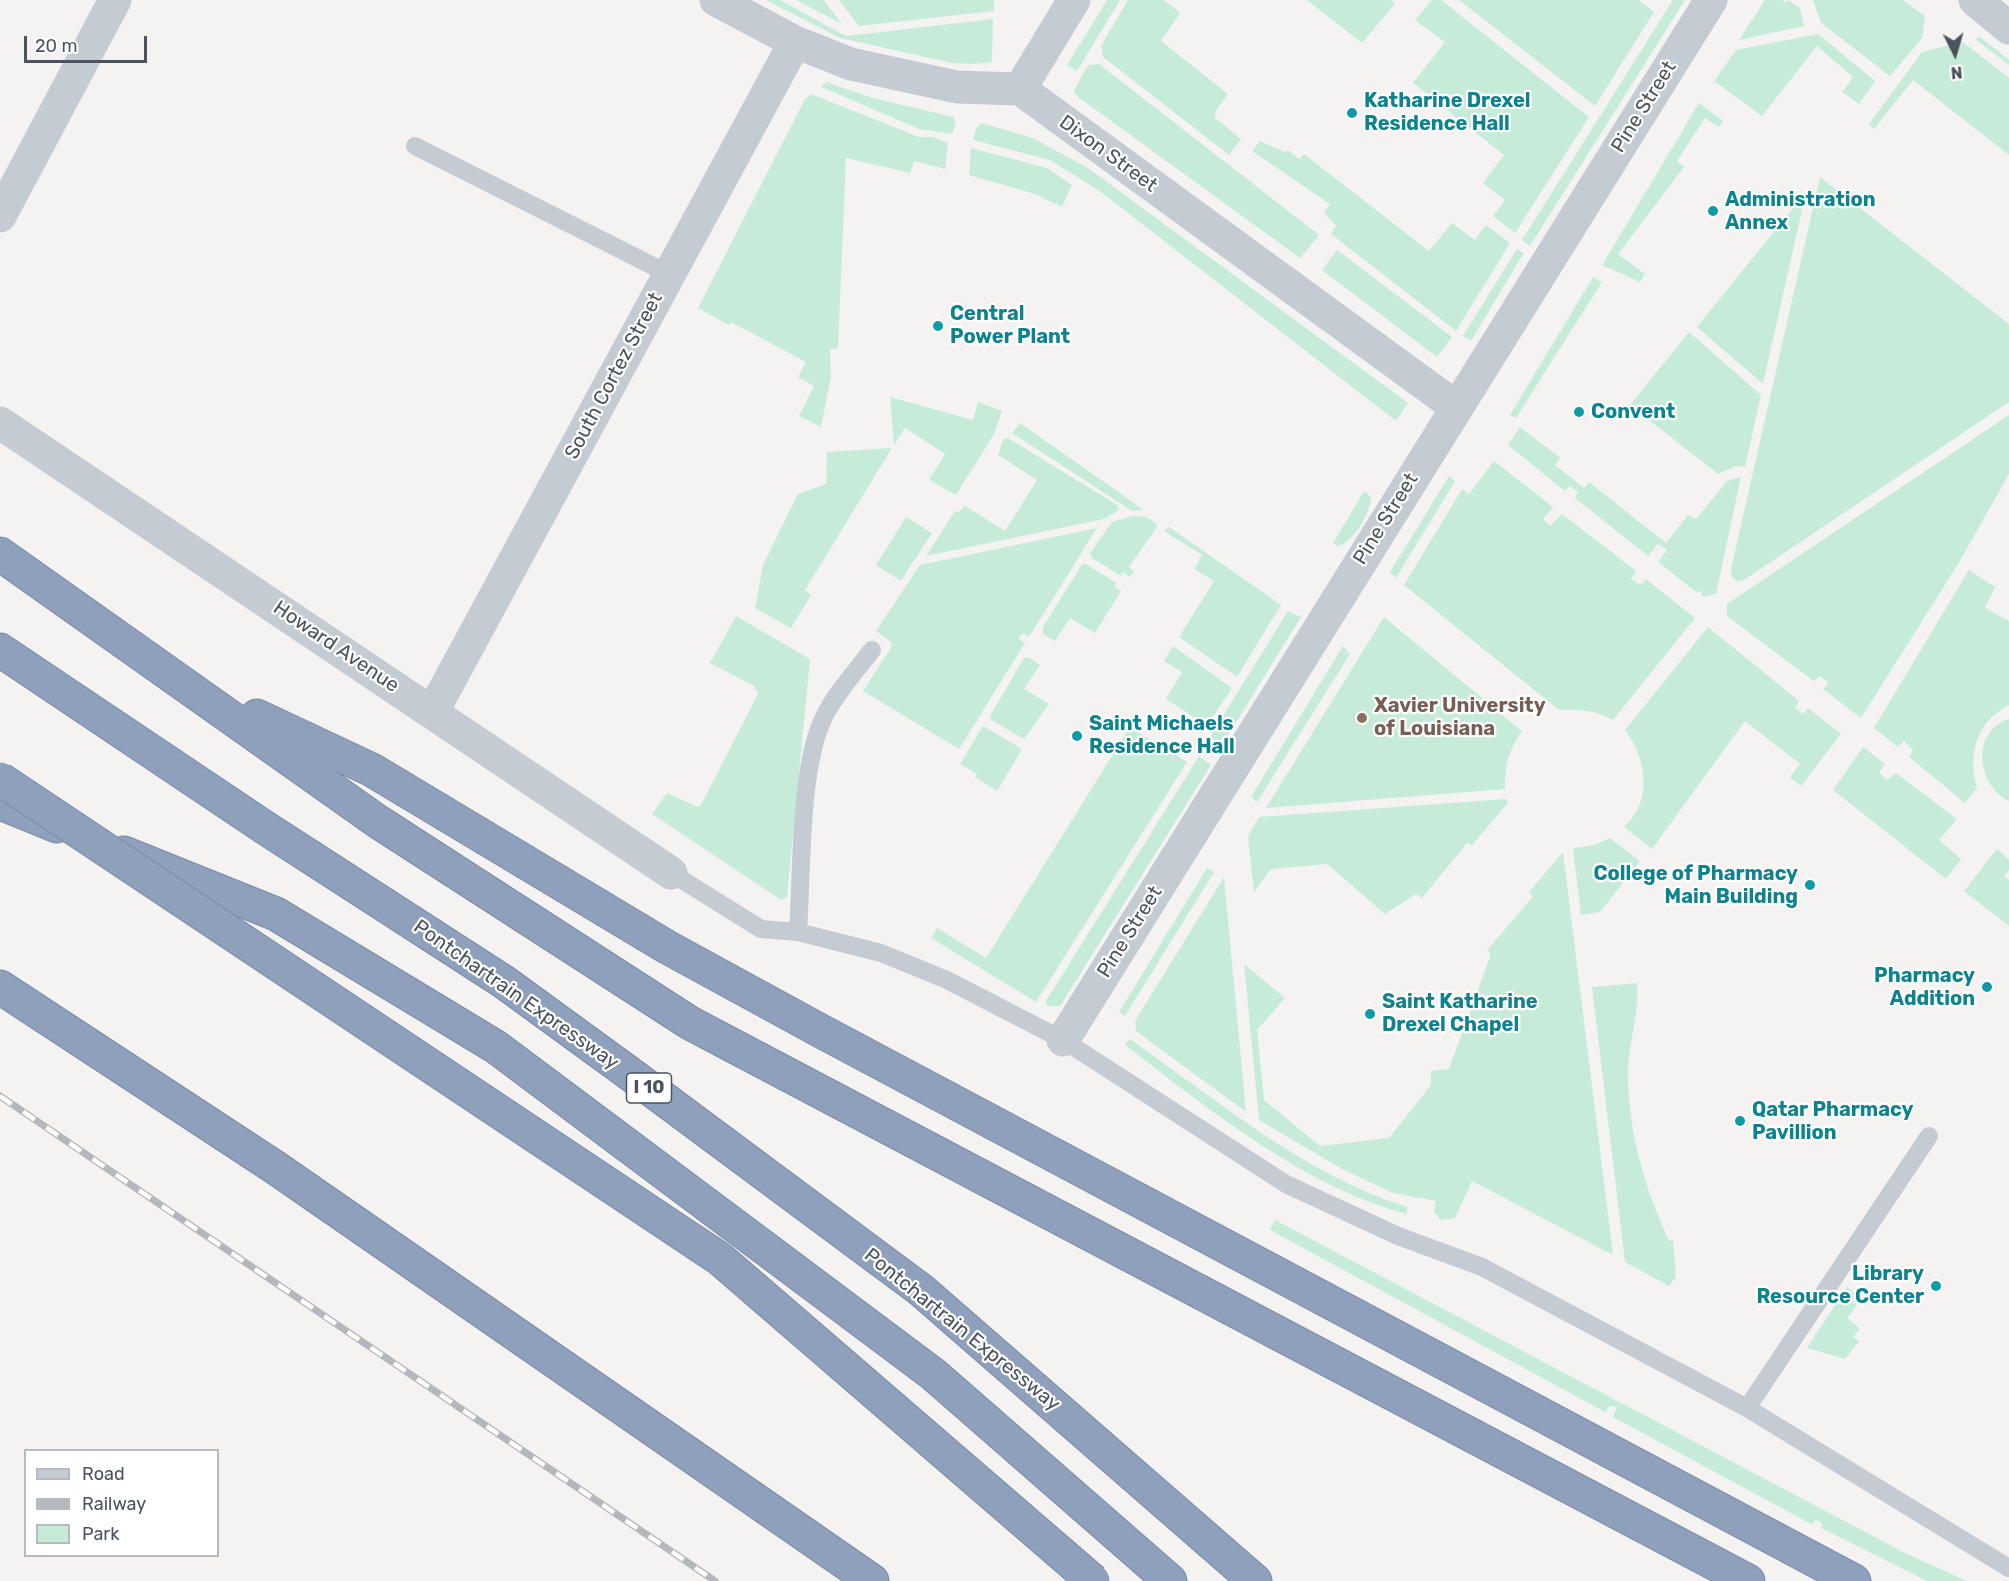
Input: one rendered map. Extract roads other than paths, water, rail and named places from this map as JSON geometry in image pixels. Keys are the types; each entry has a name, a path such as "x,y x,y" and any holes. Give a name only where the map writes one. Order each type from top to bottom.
{"highway":[{"path":"0,554 187,684 377,821 690,1023 1748,1581"},
{"name":"Pontchartrain Expressway","path":"0,650 264,827 504,982 633,1076 921,1290 1255,1581"},
{"path":"187,684 372,770 687,958 1854,1581"},
{"path":"0,779 720,1259 1093,1581"},
{"path":"0,803 276,914 496,1047 933,1374 1170,1581"},
{"path":"0,987 286,1174 872,1581"}],"street":[{"path":"0,216 115,0"},
{"path":"716,0 795,42 850,64 957,87 1020,89 1074,0"},
{"name":"Pine Street","path":"1063,1040 1711,0"},
{"path":"1975,0 2009,28"},
{"name":"South Cortez Street","path":"433,711 795,42"},
{"name":"Dixon Street","path":"1020,89 1456,407"},
{"name":"Howard Avenue","path":"0,423 433,711 671,873"}],"lane":[{"path":"415,146 669,274"},
{"path":"798,932 808,778 814,744 824,716 872,650"},
{"path":"671,873 761,929 798,932 881,952 947,980 1063,1040 1286,1184 1398,1236 1482,1268 1748,1408 2009,1568"},
{"path":"1748,1408 1929,1136"}],"railway":[{"path":"0,1096 715,1581"}],"place":[{"name":"Katharine Drexel Residence Hall","path":"1352,113"},
{"name":"Administration Annex","path":"1713,211"},
{"name":"Central Power Plant","path":"938,326"},
{"name":"Convent","path":"1579,412"},
{"name":"Xavier University of Louisiana","path":"1362,718"},
{"name":"Saint Michaels Residence Hall","path":"1077,736"},
{"name":"College of Pharmacy Main Building","path":"1810,885"},
{"name":"Pharmacy Addition","path":"1987,987"},
{"name":"Saint Katharine Drexel Chapel","path":"1370,1014"},
{"name":"Qatar Pharmacy Pavillion","path":"1740,1121"},
{"name":"Library Resource Center","path":"1936,1286"}]}
